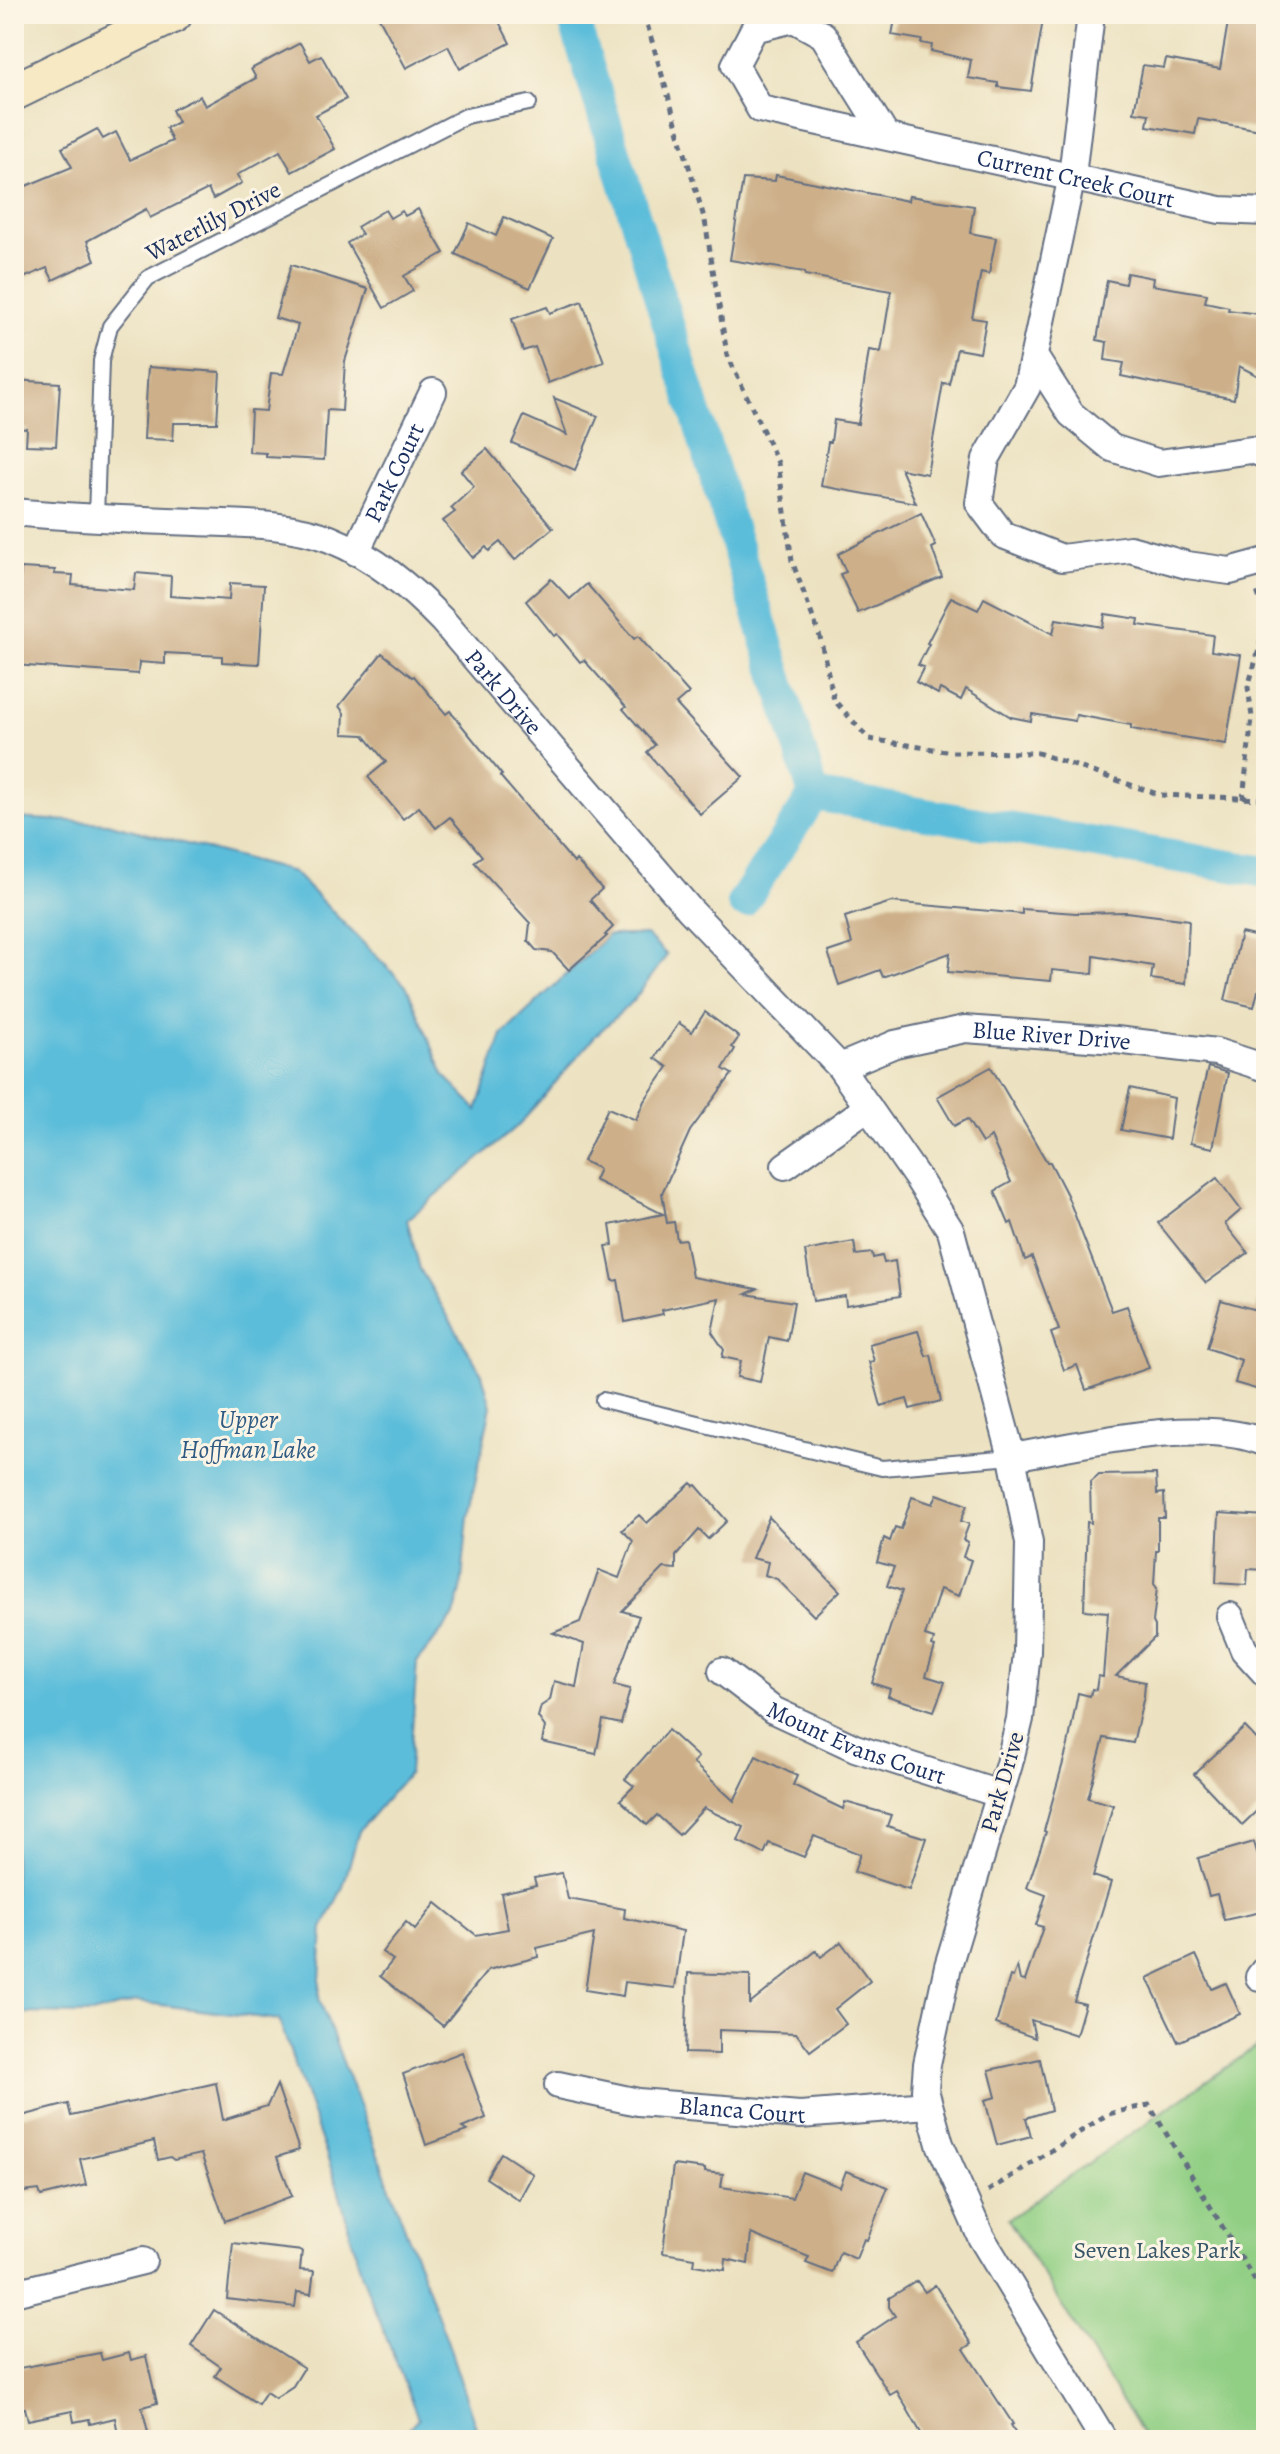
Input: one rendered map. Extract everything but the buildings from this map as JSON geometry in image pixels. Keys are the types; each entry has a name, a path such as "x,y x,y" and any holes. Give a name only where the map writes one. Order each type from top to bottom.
{"street":[{"path":"14,92 174,14"},
{"path":"1091,14 1072,176 1027,387 986,459 979,503 1003,535 1062,558 1130,549 1187,565 1230,571 1258,563"},
{"name":"Current Creek Court","path":"886,136 823,35 794,19 754,29 735,65 760,109 1220,210 1266,212"},
{"path":"1034,356 1071,414 1112,448 1159,463 1251,450 1266,455"},
{"name":"Park Court","path":"356,552 433,392"},
{"name":"Park Drive","path":"14,512 231,523 307,531 356,552 412,589 443,621 690,910 840,1067 951,1231 1012,1457 1029,1543 1027,1652 1020,1719 948,1966 927,2064 925,2090 940,2144 981,2237 1104,2440"},
{"name":"Blue River Drive","path":"840,1067 895,1044 965,1029 1116,1040 1216,1052 1266,1068"},
{"path":"785,1166 868,1107"},
{"path":"1012,1457 1152,1433 1236,1433 1266,1443"},
{"path":"1230,1616 1244,1650 1266,1674"},
{"name":"Mount Evans Court","path":"722,1671 773,1710 855,1748 999,1794"},
{"name":"Blanca Court","path":"558,2085 638,2102 800,2115 928,2105"},
{"path":"14,2293 143,2261"}],"lane":[{"name":"Waterlily Drive","path":"96,518 101,361 110,326 148,278 466,116 529,103"},
{"path":"603,1400 882,1468 1012,1457"}],"path":[{"path":"644,14 705,221 727,354 778,463 792,561 820,637 834,700 869,739 952,752 1038,753 1160,795 1266,799"},
{"path":"1243,799 1252,717 1248,687 1260,646 1262,606 1258,563"},
{"path":"966,2205 1108,2114 1149,2105 1266,2299"}],"green space":[{"name":"Seven Lakes Park","path":"1266,2040 1266,2440 1146,2440 1008,2219"}],"water":[{"name":"Upper Hoffman Lake","path":"14,818 107,823 293,872 407,987 444,1075 477,1110 502,1035 608,935 646,935 667,955 634,1000 595,1036 521,1123 407,1220 420,1269 482,1374 491,1406 468,1517 461,1590 454,1616 417,1662 409,1773 359,1831 343,1887 323,1928 319,1998 447,2340 480,2440 398,2440 418,2418 362,2276 338,2188 279,2020 137,2002 92,2014 14,2013"}],"waterway":[{"path":"572,14 814,795"},
{"path":"814,795 1266,872"},
{"path":"743,902 814,795"}]}
